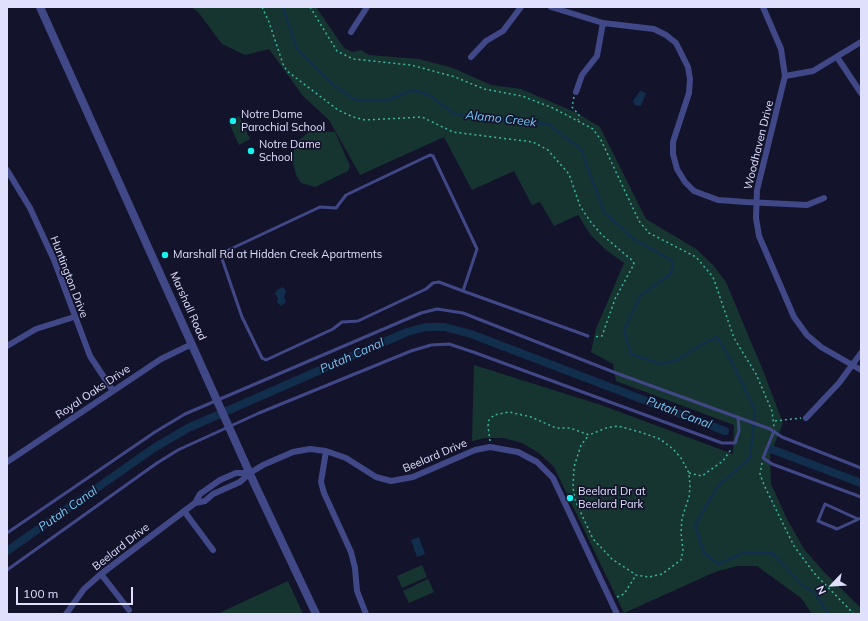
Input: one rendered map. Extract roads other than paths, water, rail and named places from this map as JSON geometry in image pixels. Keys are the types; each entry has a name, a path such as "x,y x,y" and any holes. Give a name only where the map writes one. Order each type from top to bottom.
{"street":[{"name":"Marshall Road","path":"40,7 250,473 316,614"},
{"path":"350,32 367,7"},
{"path":"471,57 486,41 503,31 521,7"},
{"path":"551,7 603,23 654,29 666,35 676,43 688,67 690,80 689,93 674,142 673,154 677,169 694,192 718,200 807,205 824,198"},
{"name":"Woodhaven Drive","path":"763,7 781,49 785,76 760,176 756,202 759,236 794,317 807,335 821,347 851,366 861,370"},
{"path":"576,92 582,75 597,56 603,23"},
{"path":"785,76 813,71 861,42"},
{"path":"837,57 861,93"},
{"name":"Huntington Drive","path":"7,170 30,208 54,260 74,317 90,356 113,391"},
{"path":"7,346 36,329 74,317"},
{"name":"Royal Oaks Drive","path":"7,462 161,359 192,344"},
{"path":"806,418 839,383 861,353"},
{"name":"Beelard Drive","path":"66,614 84,590 101,574 195,503 204,501 213,494 240,482 250,473 293,452 310,449 326,451 346,458 376,477 391,481 413,477 468,452 490,447 512,450 526,455 542,466 553,478 617,614"},
{"path":"326,451 321,482 324,493 351,552 355,568 357,591 366,614"},
{"name":"Beelard Drive","path":"195,503 200,494 220,480 236,473 250,473"},
{"path":"184,511 214,550"},
{"path":"101,574 129,610"}],"lane":[{"path":"463,291 478,249 434,156 430,155 346,195 336,208 320,208 222,252 221,256 242,317 262,358 266,360 334,328 342,322 350,320 358,321 426,289 432,283 438,282 463,291 588,336"},
{"path":"7,533 170,422 421,313 437,309 462,313 616,373 744,419 772,430 782,437 861,468"},
{"path":"7,570 157,463 178,450 259,413 411,351 431,345 449,344 473,352 722,443 735,443 739,431 738,417"},
{"path":"772,430 763,458 772,464 861,497"},
{"path":"825,504 860,519 836,529 818,521 825,504"}],"water":[{"path":"640,91 646,93 641,106 635,105 633,101"},
{"path":"283,287 286,291 284,297 286,302 281,306 277,302 278,299 275,293"},
{"path":"419,537 425,554 417,557 411,540"}],"waterway":[{"name":"Alamo Creek","path":"283,7 297,49 331,83 355,100 388,100 413,90 429,95 453,113 473,118 548,124 581,149 604,212 635,240 673,261 671,274 640,296 624,330 631,354 660,364 675,361 717,337 732,362 755,410 750,458 718,486 695,525 704,553 719,564 743,553 772,553 800,583 816,594 828,614"},
{"name":"Putah Canal","path":"7,551 154,448 188,428 407,332 426,327 445,327 471,334 725,431"},
{"name":"Putah Canal","path":"771,449 861,483"}],"place":[{"name":"Notre Dame Parochial School","path":"233,121"},
{"name":"Notre Dame School","path":"251,151"},
{"name":"Marshall Rd at Hidden Creek Apartments","path":"165,255"},
{"name":"Beelard Dr at Beelard Park","path":"570,498"}]}
